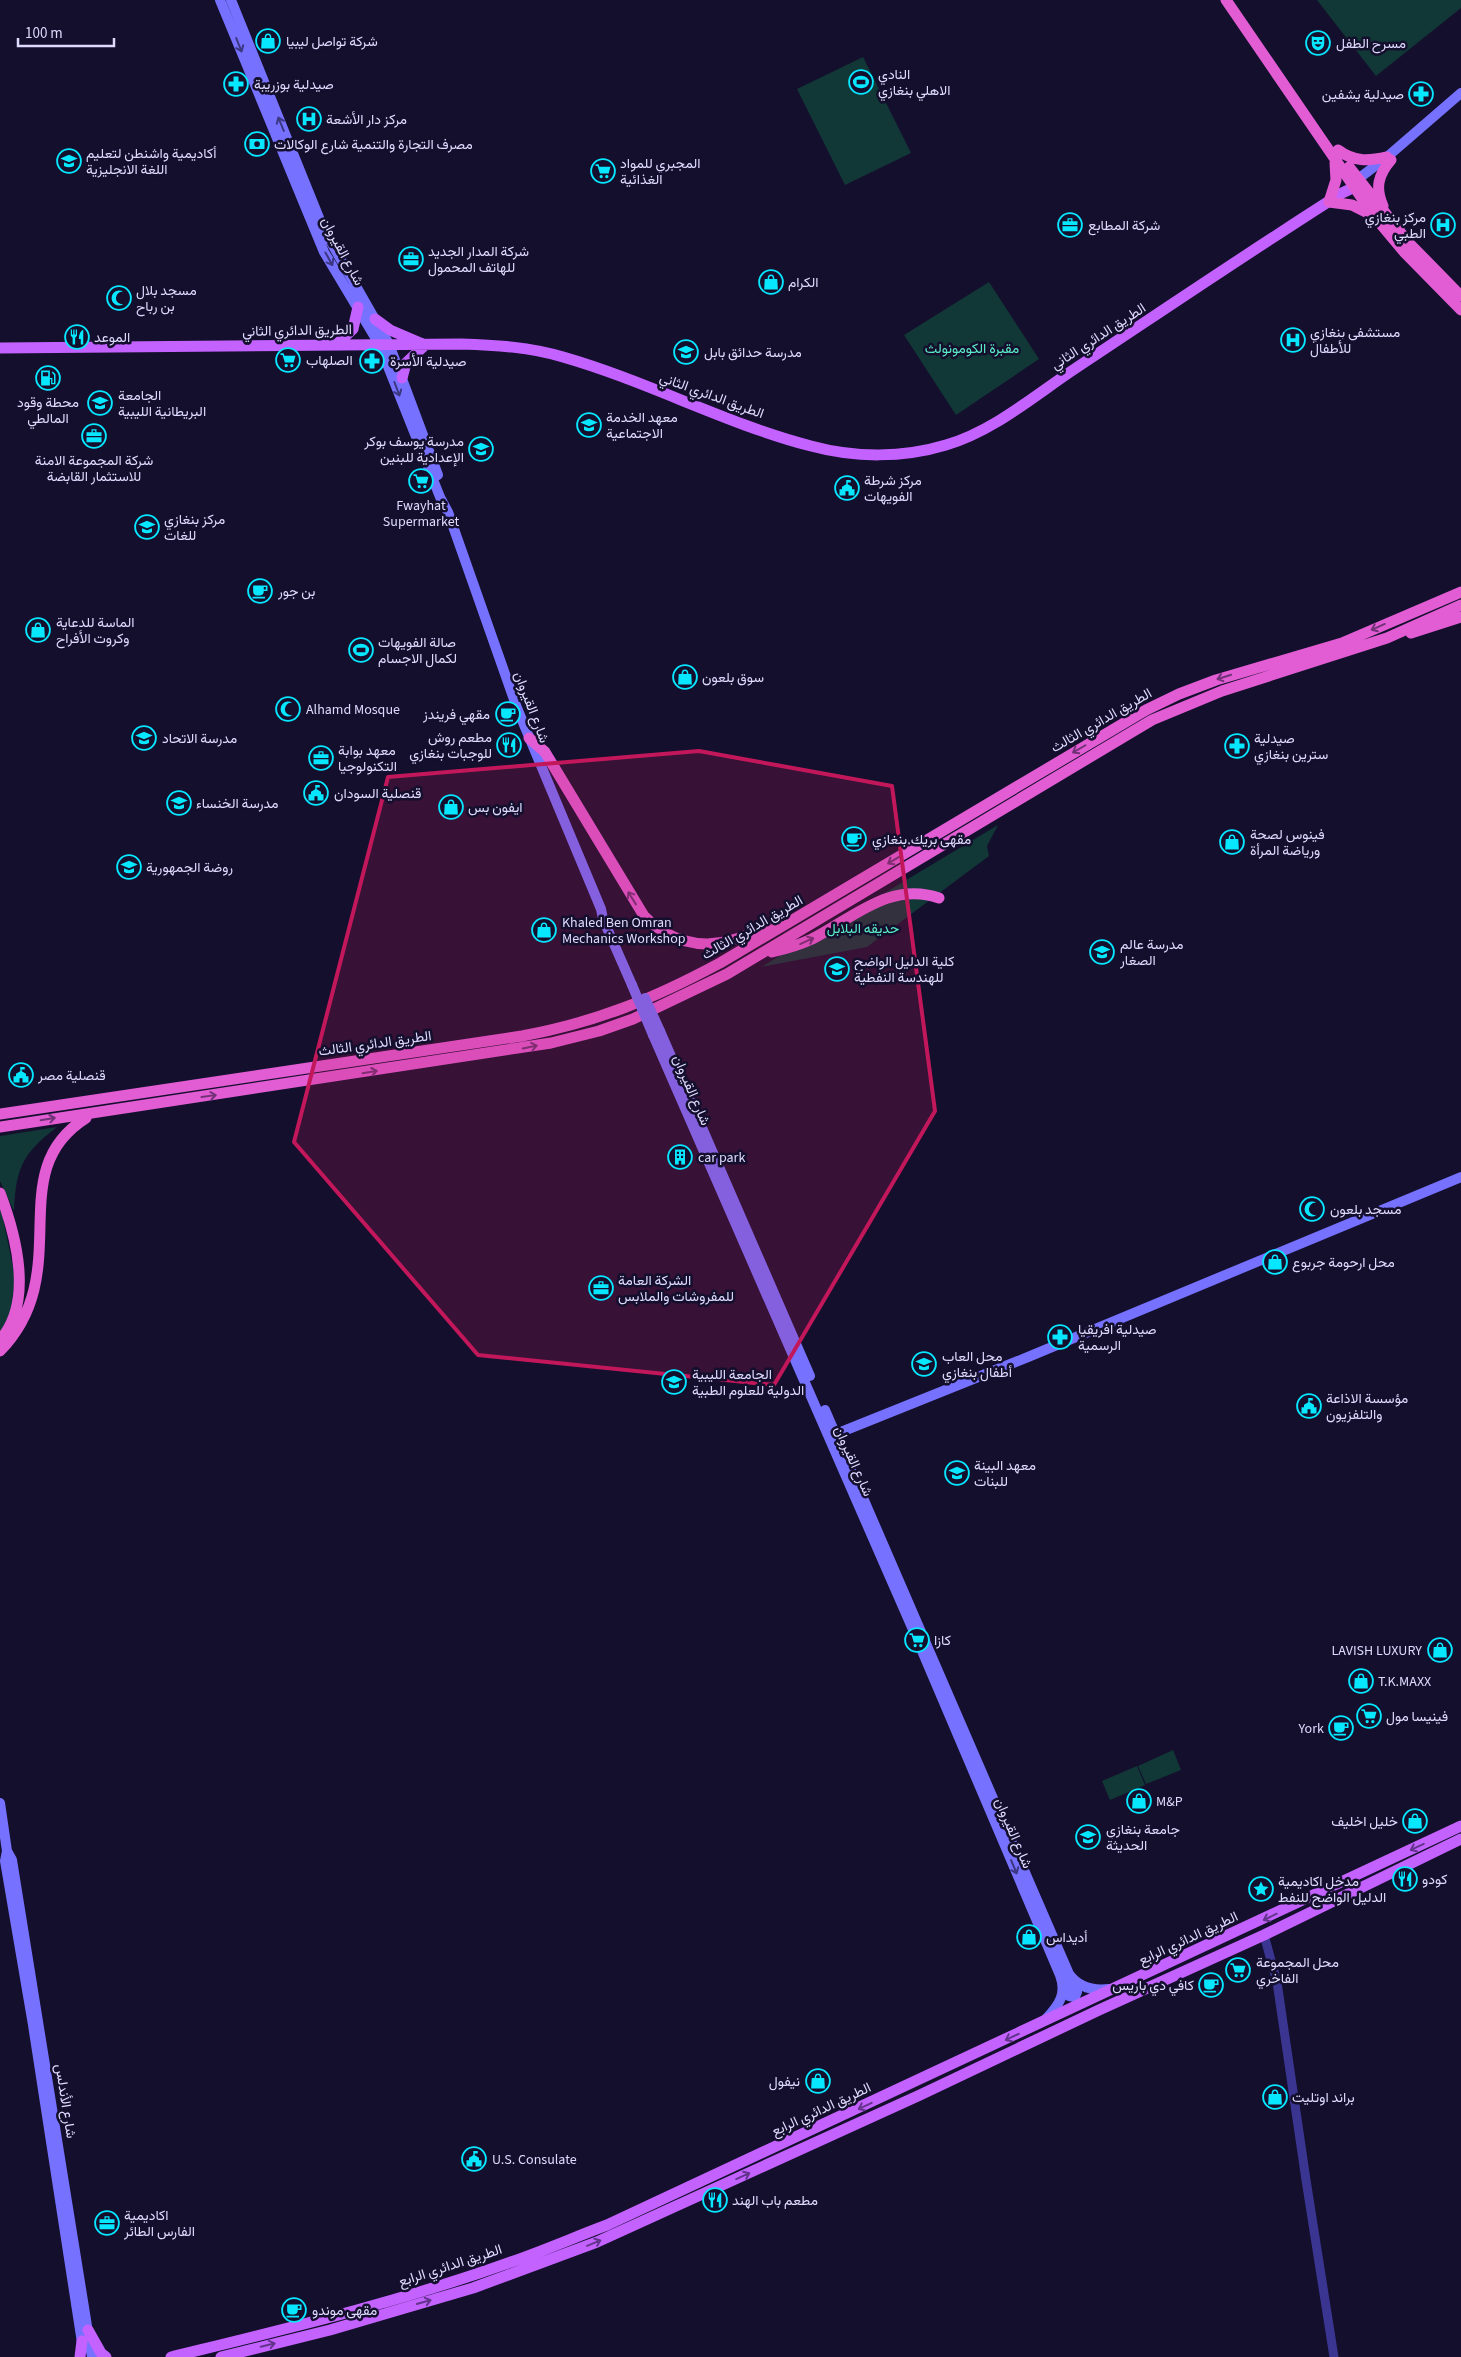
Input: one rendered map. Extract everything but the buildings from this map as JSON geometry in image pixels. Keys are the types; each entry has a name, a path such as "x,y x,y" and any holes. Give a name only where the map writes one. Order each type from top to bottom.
{"highway":[{"path":"1226,0 1336,154 1336,180 1329,202 1352,205 1374,216"},
{"path":"1234,0 1356,184 1374,216 1405,253 1461,310"},
{"path":"1336,154 1365,161 1389,158"},
{"path":"1389,158 1382,170 1378,184 1380,199 1389,219"},
{"path":"1356,184 1422,258 1461,296"},
{"path":"1423,607 1461,583"},
{"name":"الطريق الدائري الثالث","path":"0,1114 550,1031 596,1019 658,996 720,963 1146,710 1179,694 1216,680 1342,643 1461,592"},
{"name":"الطريق الدائري الثالث","path":"0,1127 551,1043 616,1025 663,1006 727,974 1152,720 1222,690 1388,638 1461,604"},
{"path":"1388,638 1416,632 1461,617"},
{"path":"529,738 545,752 635,902 644,916 655,926 681,940 712,944 730,941 757,931 783,926"},
{"path":"760,954 782,950 812,939 873,903 886,898 913,893 939,898"},
{"path":"47,1137 63,1127 102,1112"},
{"path":"0,1193 8,1214 13,1238 19,1292 12,1321 0,1340"},
{"path":"0,1351 19,1327 27,1300 27,1282 18,1211"}],"main road":[{"name":"شارع القيروان","path":"220,0 324,252 358,307 384,344 402,378 444,492 448,512 489,634 529,738 601,909 602,919 657,1033 1066,1977 1061,2001 1043,2022"},
{"name":"شارع القيروان","path":"231,0 324,230 375,319 436,489 448,512"},
{"path":"1389,158 1461,93"},
{"path":"1356,184 1461,101"},
{"name":"الطريق الدائري الثاني","path":"0,348 384,344 488,345 535,350 561,356 810,446 832,451 878,455 922,451 948,444 1001,419 1356,184"},
{"path":"337,344 353,329 358,307"},
{"path":"375,319 390,330 425,345 406,363 402,378"},
{"path":"832,1436 1028,1357 1461,1177"},
{"name":"شارع الأندلس","path":"0,1804 7,1851 12,1860 85,2357"},
{"name":"الطريق الدائري الرابع","path":"171,2357 366,2307 503,2265 563,2242 662,2200 1461,1826"},
{"name":"الطريق الدائري الرابع","path":"221,2357 330,2330 473,2288 623,2231 1264,1935 1461,1839"},
{"path":"1066,1977 1088,1988 1112,1989"},
{"name":"شارع الأندلس","path":"58,2171 92,2357"},
{"path":"563,2242 567,2245 569,2253"},
{"path":"88,2330 101,2353 106,2357"},
{"path":"80,2357 82,2342"}],"street":[{"path":"1264,1935 1277,1982 1334,2357"}],"highlighted area":[{"path":"699,751 892,786 935,1111 774,1385 478,1355 294,1142 388,777"}],"green space":[{"path":"1317,0 1461,0 1461,8 1376,76"},
{"path":"863,57 911,153 845,185 797,89"},
{"name":"مقبرة الكومونولث","path":"989,282 1039,359 956,415 904,335"},
{"name":"حديقه البلابل","path":"998,825 987,846 989,856 867,947 761,967"},
{"path":"57,1127 36,1145 23,1163 19,1173 14,1211 0,1181 0,1136"},
{"path":"0,1204 15,1277 11,1313 0,1332"},
{"path":"1173,1750 1181,1770 1146,1784 1138,1766"},
{"path":"1137,1766 1145,1785 1110,1800 1102,1781"}],"place":[{"name":"شركة تواصل ليبيا","path":"268,41"},
{"name":"مسرح الطفل","path":"1318,43"},
{"name":"النادي الاهلي بنغازي","path":"861,82"},
{"name":"صيدلية بوزريبة","path":"236,84"},
{"name":"صيدلية يشفين","path":"1421,94"},
{"name":"مركز دار الأشعة","path":"309,119"},
{"name":"مصرف التجارة والتنمية شارع الوكالات","path":"257,144"},
{"name":"أكاديمية واشنطن لتعليم اللغة الانجليزية","path":"69,161"},
{"name":"المجبري للمواد الغذائية","path":"603,171"},
{"name":"شركة المطابع","path":"1070,225"},
{"name":"مركز بنغازي الطبي","path":"1443,225"},
{"name":"شركة المدار الجديد للهاتف المحمول","path":"411,259"},
{"name":"الكرام","path":"771,282"},
{"name":"مسجد بلال بن رباح","path":"119,298"},
{"name":"الموعد","path":"77,337"},
{"name":"مستشفى بنغازي للأطفال","path":"1293,340"},
{"name":"مدرسة حدائق بابل","path":"686,352"},
{"name":"الصلهاب","path":"288,360"},
{"name":"صيدلية الأسرة","path":"372,361"},
{"name":"محطة وقود المالطي","path":"48,378"},
{"name":"الجامعة البريطانية الليبية","path":"100,403"},
{"name":"معهد الخدمة الاجتماعية","path":"589,425"},
{"name":"شركة المجموعة الامنة للاستثمار القابضة","path":"94,436"},
{"name":"مدرسة يوسف بوكر الإعدادية للبنين","path":"481,449"},
{"name":"Fwayhat Supermarket","path":"421,481"},
{"name":"مركز شرطة الفويهات","path":"847,488"},
{"name":"مركز بنغازي للغات","path":"147,527"},
{"name":"بن جور","path":"260,591"},
{"name":"الماسة للدعاية وكروت الأفراح","path":"38,630"},
{"name":"صالة الفويهات لكمال الاجسام","path":"361,650"},
{"name":"سوق بلعون","path":"685,677"},
{"name":"Alhamd Mosque","path":"288,709"},
{"name":"مقهي فريندز","path":"508,714"},
{"name":"مدرسة الاتحاد","path":"144,738"},
{"name":"مطعم روش للوجبات بنغازي","path":"509,745"},
{"name":"صيدلية سترين بنغازي","path":"1237,746"},
{"name":"معهد بوابة التكنولوجيا","path":"321,758"},
{"name":"قنصلية السودان","path":"316,793"},
{"name":"مدرسة الخنساء","path":"179,803"},
{"name":"ايفون بس","path":"451,807"},
{"name":"مقهى بريك.بنغازي","path":"854,839"},
{"name":"فينوس لصحة ورياضة المرأة","path":"1232,842"},
{"name":"روضة الجمهورية","path":"129,867"},
{"name":"Khaled Ben Omran Mechanics Workshop","path":"544,930"},
{"name":"مدرسة عالم الصغار","path":"1102,952"},
{"name":"كلية الدليل الواضح للهندسة النفطية","path":"837,969"},
{"name":"قنصلية مصر","path":"21,1075"},
{"name":"car park","path":"680,1157"},
{"name":"مسجد بلعون","path":"1312,1209"},
{"name":"محل ارحومة جربوع","path":"1275,1262"},
{"name":"الشركة العامة للمفروشات والملابس","path":"601,1288"},
{"name":"صيدلية افريقيا الرسمية","path":"1060,1337"},
{"name":"محل العاب أطفال بنغازي","path":"924,1364"},
{"name":"الجامعة الليبية الدولية للعلوم الطبية","path":"674,1382"},
{"name":"مؤسسة الاذاعة والتلفزيون","path":"1309,1406"},
{"name":"معهد البينة للبنات","path":"957,1473"},
{"name":"كازا","path":"917,1640"},
{"name":"LAVISH LUXURY","path":"1440,1650"},
{"name":"T.K.MAXX","path":"1361,1681"},
{"name":"فينيسا مول","path":"1369,1716"},
{"name":"York","path":"1341,1728"},
{"name":"M&P","path":"1139,1801"},
{"name":"خليل اخليف","path":"1415,1821"},
{"name":"جامعة بنغازي الحديثة","path":"1088,1837"},
{"name":"كودو","path":"1405,1879"},
{"name":"مدخل اكاديمية الدليل الواضح للنفط","path":"1261,1889"},
{"name":"أديداس","path":"1029,1937"},
{"name":"محل المجموعة الفاخري","path":"1238,1970"},
{"name":"كافي دي باريس","path":"1211,1985"},
{"name":"نيفول","path":"818,2081"},
{"name":"براند اوتليت","path":"1275,2097"},
{"name":"U.S. Consulate","path":"474,2159"},
{"name":"مطعم باب الهند","path":"715,2200"},
{"name":"اكاديمية الفارس الطائر","path":"107,2223"},
{"name":"مقهى موندو","path":"294,2310"}]}
